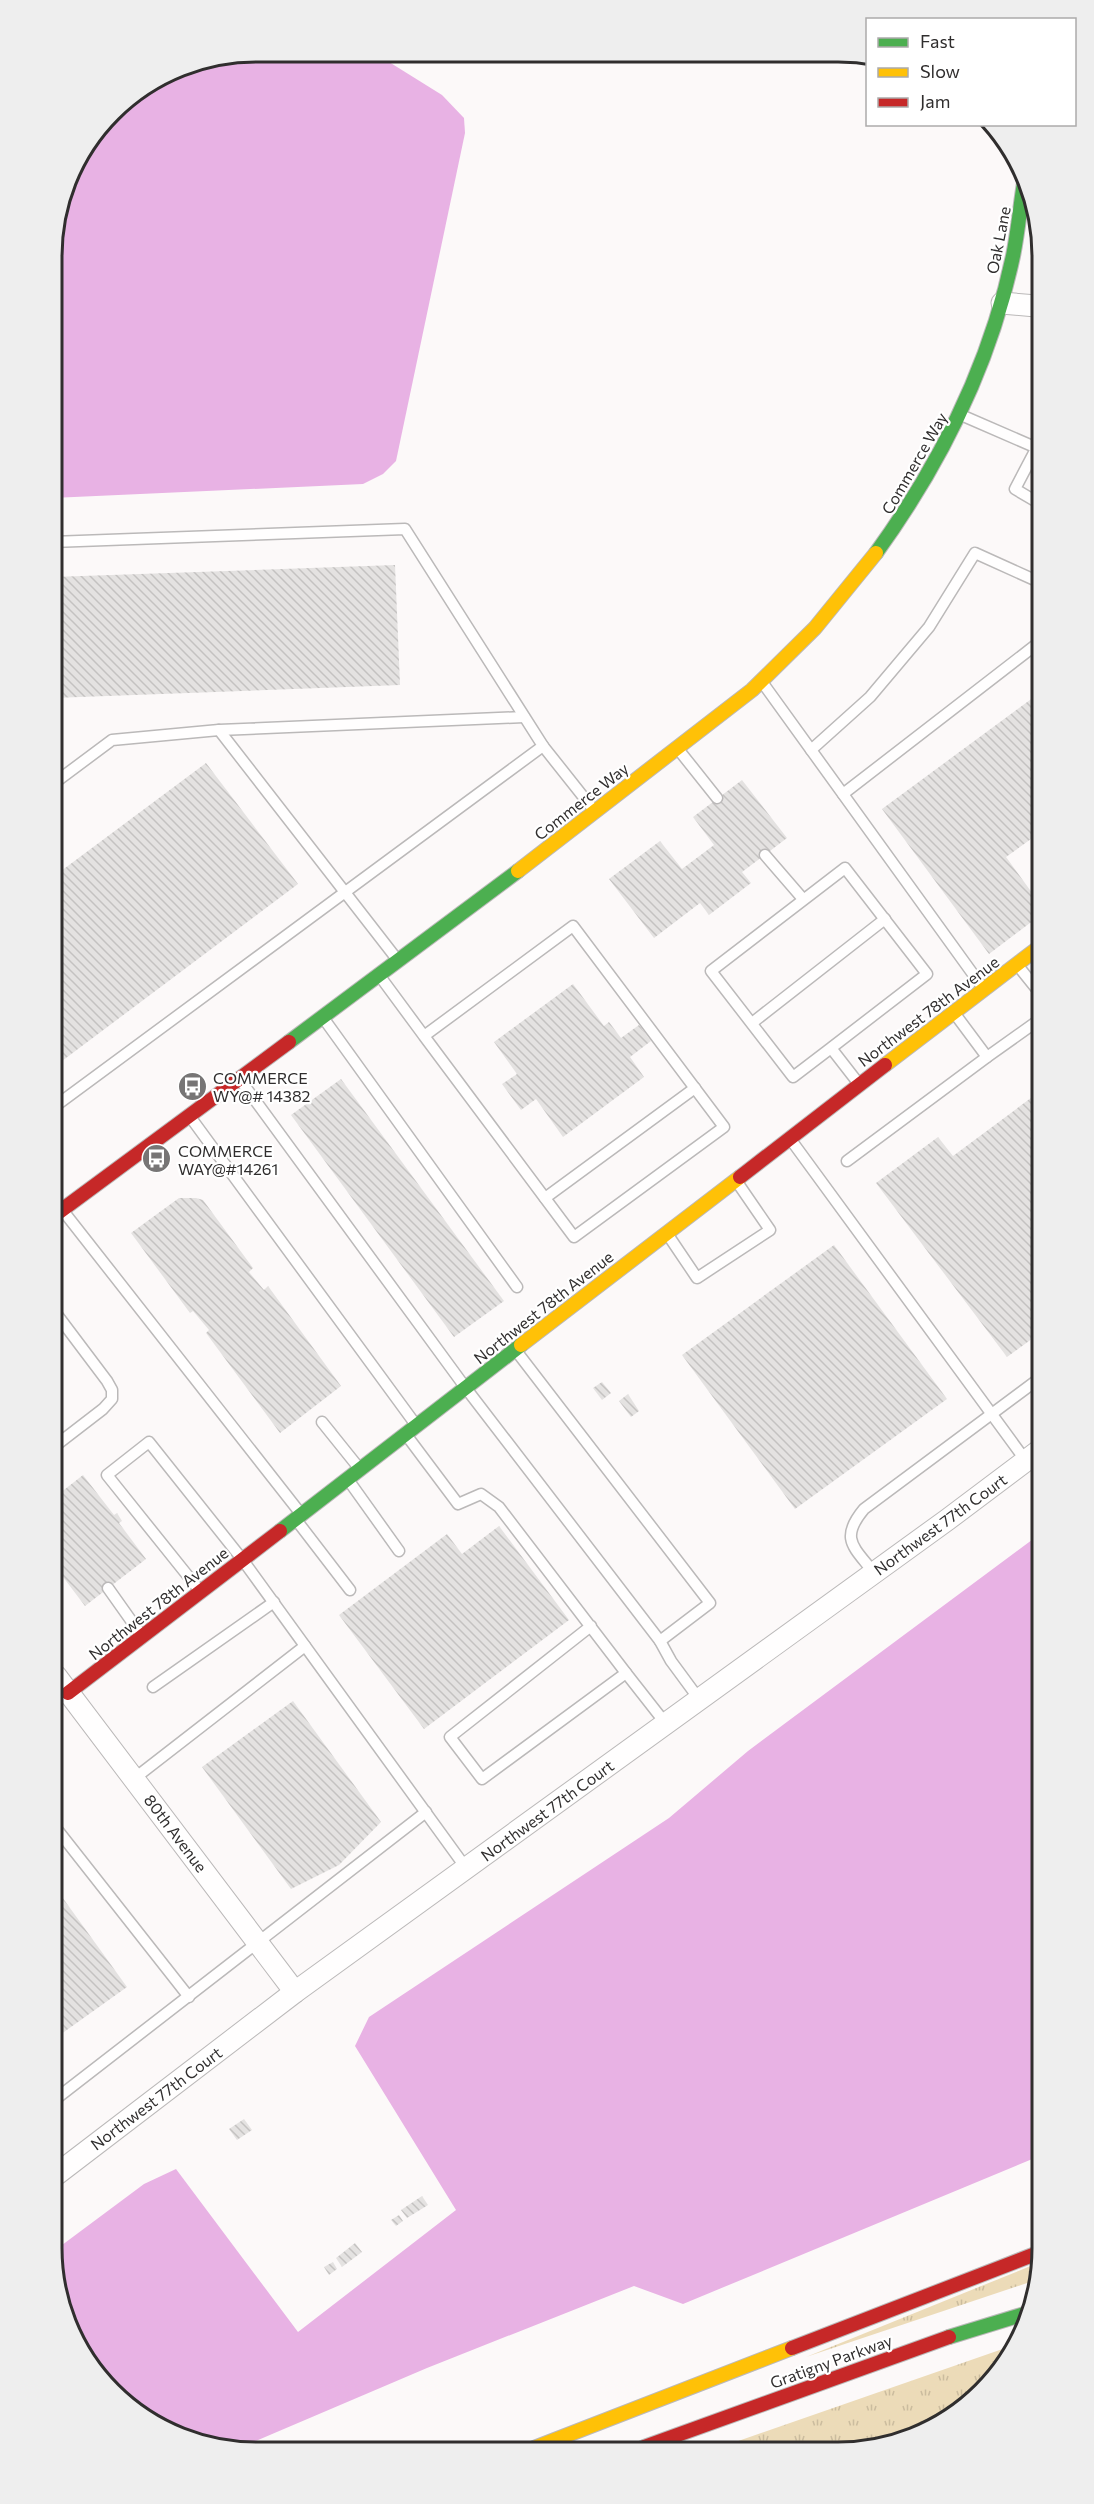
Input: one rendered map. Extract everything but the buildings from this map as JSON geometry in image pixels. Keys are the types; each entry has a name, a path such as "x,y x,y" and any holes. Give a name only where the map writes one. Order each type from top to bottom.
{"main road":[{"name":"Oak Lane","path":"1002,303 1021,219 1023,196"},
{"name":"Commerce Way","path":"62,1209 398,961 762,682 829,614 885,546 948,442 961,415 982,363 1002,303"},
{"name":"Northwest 78th Avenue","path":"62,1689 142,1636 1032,953"},
{"path":"549,2442 1032,2255"},
{"name":"Gratigny Parkway","path":"658,2442 932,2342 1021,2315"}],"street":[{"path":"1002,303 1032,306"},
{"name":"Northwest 77th Court","path":"62,2170 295,1992 1032,1457"},
{"name":"80th Avenue","path":"62,1692 135,1778 295,1992"}],"lane":[{"path":"961,415 1032,446"},
{"path":"1032,457 1015,489 1032,499"},
{"path":"62,542 405,529 543,746 595,811"},
{"path":"811,750 870,697 929,627 975,553 1032,579"},
{"path":"843,794 1032,649"},
{"path":"762,682 983,988"},
{"path":"62,777 112,740 219,730 524,717"},
{"path":"219,730 398,961"},
{"path":"62,1101 543,746"},
{"path":"677,747 717,798"},
{"path":"765,855 803,899"},
{"path":"845,868 885,919 927,974 793,1077 711,970 845,868"},
{"path":"752,1023 885,919"},
{"path":"379,975 424,1036 546,1198 574,1238 724,1127 573,926 424,1036"},
{"path":"1017,964 1032,983"},
{"path":"953,1012 987,1058"},
{"path":"322,1017 517,1287"},
{"path":"847,1161 1032,1025"},
{"path":"831,1048 859,1084"},
{"path":"239,1078 465,1387 660,1641 671,1661 699,1700"},
{"path":"546,1198 694,1088"},
{"path":"189,1115 411,1429 458,1504 481,1494 499,1507 666,1724"},
{"path":"790,1138 991,1414 1032,1455"},
{"path":"666,1232 697,1278 770,1230 735,1179"},
{"path":"62,1217 298,1516 350,1590"},
{"path":"62,1321 112,1390 112,1399 103,1409 62,1441"},
{"path":"514,1349 710,1603 660,1641"},
{"path":"874,1573 850,1542 849,1535 855,1519 864,1509 1032,1384"},
{"path":"322,1422 360,1469"},
{"path":"200,1591 107,1475 148,1442 242,1559 466,1868"},
{"path":"347,1478 399,1551"},
{"path":"108,1588 142,1636"},
{"path":"153,1687 274,1602"},
{"path":"591,1626 450,1737 482,1779 626,1673"},
{"path":"135,1778 305,1646"},
{"path":"62,2094 426,1812"},
{"path":"62,1836 189,1997"}],"green space":[{"path":"1032,2266 1029,2282 806,2357"},
{"path":"1004,2348 984,2376 966,2394 946,2410 913,2428 864,2441 735,2442"}],"shaded area":[{"path":"243,62 389,62 442,95 464,118 465,133 396,461 383,474 363,484 62,498 62,243 68,205 76,181 94,148 118,118 148,94 181,76 218,65"},
{"path":"1032,1540 1032,2159 683,2304 634,2286 427,2368 253,2442 218,2439 193,2432 159,2416 118,2386 102,2367 76,2323 63,2274 62,2245 144,2184 176,2169 298,2332 456,2210 355,2046 369,2017 669,1818 748,1751"}],"traffic: fast":[{"path":"876,553 922,484 977,374 1003,296 1015,247 1022,194"},
{"path":"289,1042 518,871"},
{"path":"280,1531 521,1345"},
{"path":"949,2337 1021,2315"}],"traffic: slow":[{"path":"518,871 752,690 815,628 876,553"},
{"path":"885,1065 1032,953"},
{"path":"521,1345 740,1177"},
{"path":"549,2442 792,2348"}],"traffic: jam":[{"path":"62,1210 289,1042"},
{"path":"740,1177 885,1065"},
{"path":"68,1693 280,1531"},
{"path":"792,2348 1032,2255"},
{"path":"658,2442 949,2337"}],"place":[{"name":"COMMERCE WY@# 14382","path":"192,1086"},
{"name":"COMMERCE WAY@#14261","path":"157,1159"}]}
